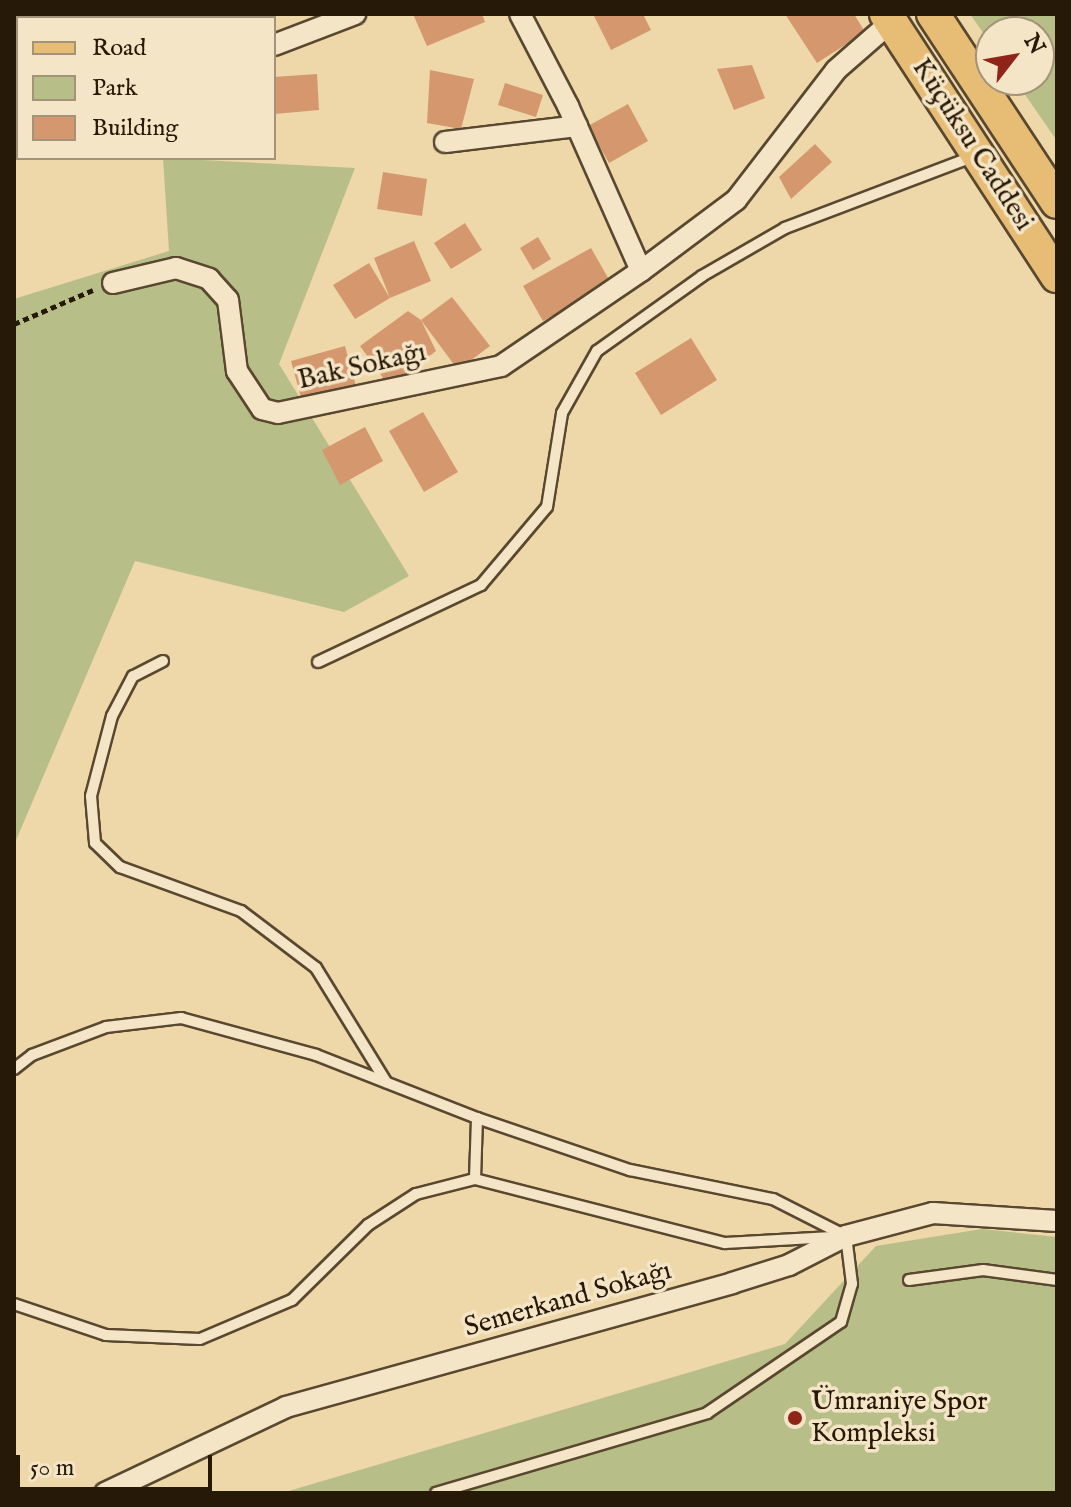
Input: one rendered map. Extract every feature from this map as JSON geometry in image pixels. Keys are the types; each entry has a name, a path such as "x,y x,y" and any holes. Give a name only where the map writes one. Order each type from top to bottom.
{"main road":[{"name":"Küçüksu Caddesi","path":"933,14 1057,202"},
{"name":"Küçüksu Caddesi","path":"889,18 1057,276"},
{"path":"978,155 1012,135"}],"street":[{"path":"276,44 355,14"},
{"path":"520,14 577,126 641,271"},
{"name":"Bak Sokağı","path":"113,283 176,268 209,279 228,300 237,371 262,409 278,413 501,366 641,271 736,200 836,70 889,18"},
{"path":"445,142 577,126"},
{"name":"Semerkand Sokağı","path":"105,1493 286,1407 746,1279 789,1265 846,1236 933,1213 1057,1221"}],"lane":[{"path":"318,662 481,585 547,507 562,413 597,351 702,276 785,228 978,155"},
{"path":"163,661 133,676 112,716 91,796 95,843 120,867 241,911 316,968 386,1082"},
{"path":"14,1069 32,1055 106,1027 181,1018 316,1055 477,1118 630,1170 773,1199 846,1236"},
{"path":"475,1179 477,1118"},
{"path":"14,1304 106,1335 200,1339 292,1300 368,1225 416,1194 475,1179 725,1243 846,1236"},
{"path":"436,1493 707,1413 841,1322 852,1284 846,1236"},
{"path":"909,1280 983,1270 1057,1280"}],"path":[{"path":"14,324 51,303 113,283"}],"green space":[{"path":"970,14 1057,14 1057,141 1026,96 1055,96 1055,16 975,16 975,21"},
{"path":"163,160 355,168 279,364 409,576 344,612 135,561 14,845 14,299 169,251"},
{"name":"Ümraniye Spor Kompleksi","path":"982,1229 1057,1237 1057,1493 282,1493 785,1344 876,1246"}],"building":[{"path":"109,14 158,16 110,16"},
{"path":"264,14 264,16 218,16"},
{"path":"413,14 482,14 485,22 427,46"},
{"path":"593,14 643,14 651,30 611,50"},
{"path":"785,14 854,14 865,32 817,63"},
{"path":"14,42 16,70 14,91"},
{"path":"752,65 765,98 734,110 717,69"},
{"path":"430,70 474,79 461,129 427,123"},
{"path":"317,74 319,110 276,114 276,77"},
{"path":"505,83 543,95 536,117 498,105"},
{"path":"628,104 648,141 609,163 588,126"},
{"path":"815,144 832,162 791,199 779,177"},
{"path":"383,172 427,179 422,216 377,209"},
{"path":"465,223 482,250 451,269 434,243"},
{"path":"538,237 551,259 533,270 520,248"},
{"path":"414,241 431,281 390,298 374,258"},
{"path":"591,248 611,283 543,321 523,286"},
{"path":"369,263 390,298 355,319 333,285"},
{"path":"452,297 490,346 458,370 421,320"},
{"path":"408,311 421,320 436,351 389,386 360,346"},
{"path":"691,338 717,380 661,415 635,373"},
{"path":"345,346 356,386 302,401 291,361"},
{"path":"423,412 458,472 424,492 389,431"},
{"path":"365,427 383,461 340,485 322,450"}],"place":[{"name":"Ümraniye Spor Kompleksi","path":"795,1418"}]}
